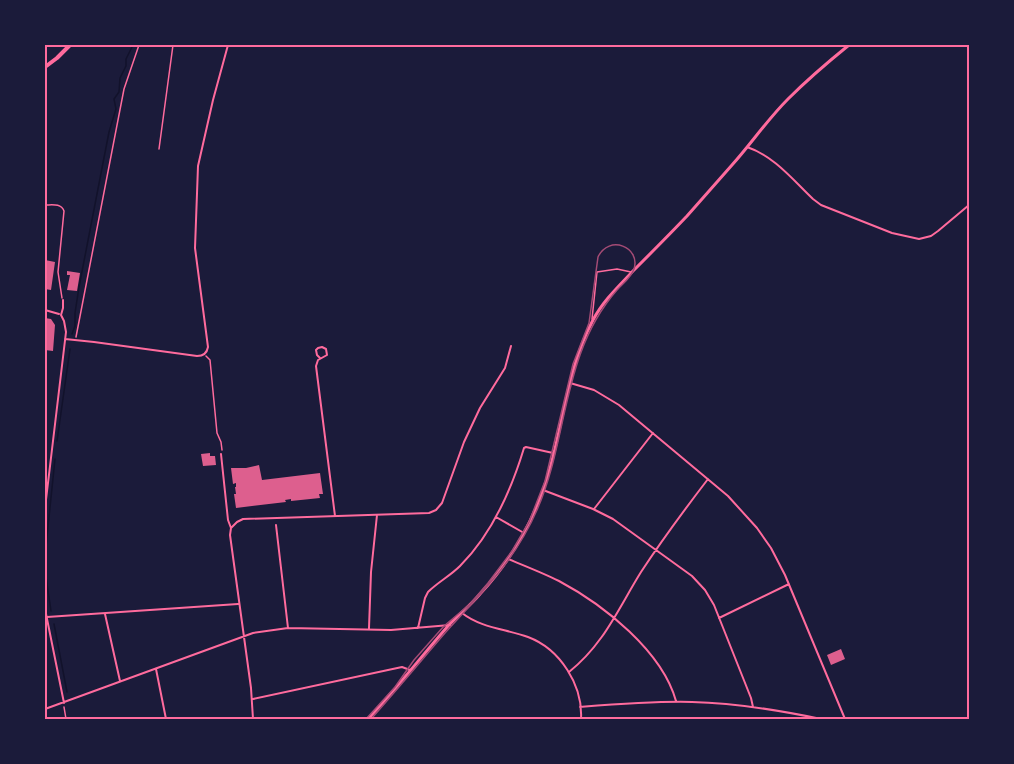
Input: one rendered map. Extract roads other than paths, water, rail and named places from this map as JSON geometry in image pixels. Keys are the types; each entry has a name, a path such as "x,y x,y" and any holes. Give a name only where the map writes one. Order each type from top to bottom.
{"main road":[{"path":"45,66 57,58 69,45"}],"street":[{"path":"65,339 191,356 204,354 208,347 195,248 198,166 207,122 228,45"},
{"path":"368,719 450,625 482,593 508,559 524,533 543,490 577,356 591,323 608,298 686,217 788,99 849,45"},
{"path":"747,147 768,156 821,204 892,234 919,239 926,238 969,205"},
{"path":"60,315 63,300"},
{"path":"45,310 60,315 65,324 45,508"},
{"path":"231,528 243,519 434,511 441,505 464,442 480,408 504,368 511,346"},
{"path":"320,358 316,366 335,516"},
{"path":"570,383 594,390 608,398 735,502 779,561 845,719"},
{"path":"593,509 652,433"},
{"path":"418,628 428,592 467,559 496,517 525,447 553,453"},
{"path":"221,454 253,699 253,719"},
{"path":"569,672 594,648 615,619 656,549 708,479"},
{"path":"543,490 608,516 696,580 711,599 749,691 753,707"},
{"path":"369,630 371,572 377,515"},
{"path":"496,517 524,533"},
{"path":"276,525 288,628"},
{"path":"508,559 561,582 615,619 658,662 670,683 676,702"},
{"path":"719,618 789,584"},
{"path":"46,617 239,604"},
{"path":"45,609 64,703"},
{"path":"462,613 474,621 535,640 553,653 569,672 576,688 581,719"},
{"path":"105,614 121,682"},
{"path":"45,710 253,633 288,628 391,630 450,625"},
{"path":"253,699 402,667 410,670"},
{"path":"156,669 166,719"},
{"path":"580,707 676,702 753,707 821,719"}],"lane":[{"path":"159,149 173,45"},
{"path":"45,205 57,205 64,212 58,272 63,300"},
{"path":"591,323 597,272 617,269 632,272"}],"waterway":[{"path":"72,334 109,132 116,109 114,99 119,92 120,78 133,45"},
{"path":"57,441 70,349"},
{"path":"51,611 46,577 46,546 55,459"},
{"path":"54,624 67,692"}],"tram line":[{"path":"366,719 444,626 470,604 488,583 512,551 529,522 545,481 573,364 589,323 598,257 609,246 623,246 629,249 635,261 634,269 599,315 585,341 568,397 547,482 528,528 496,576 371,719"}]}
